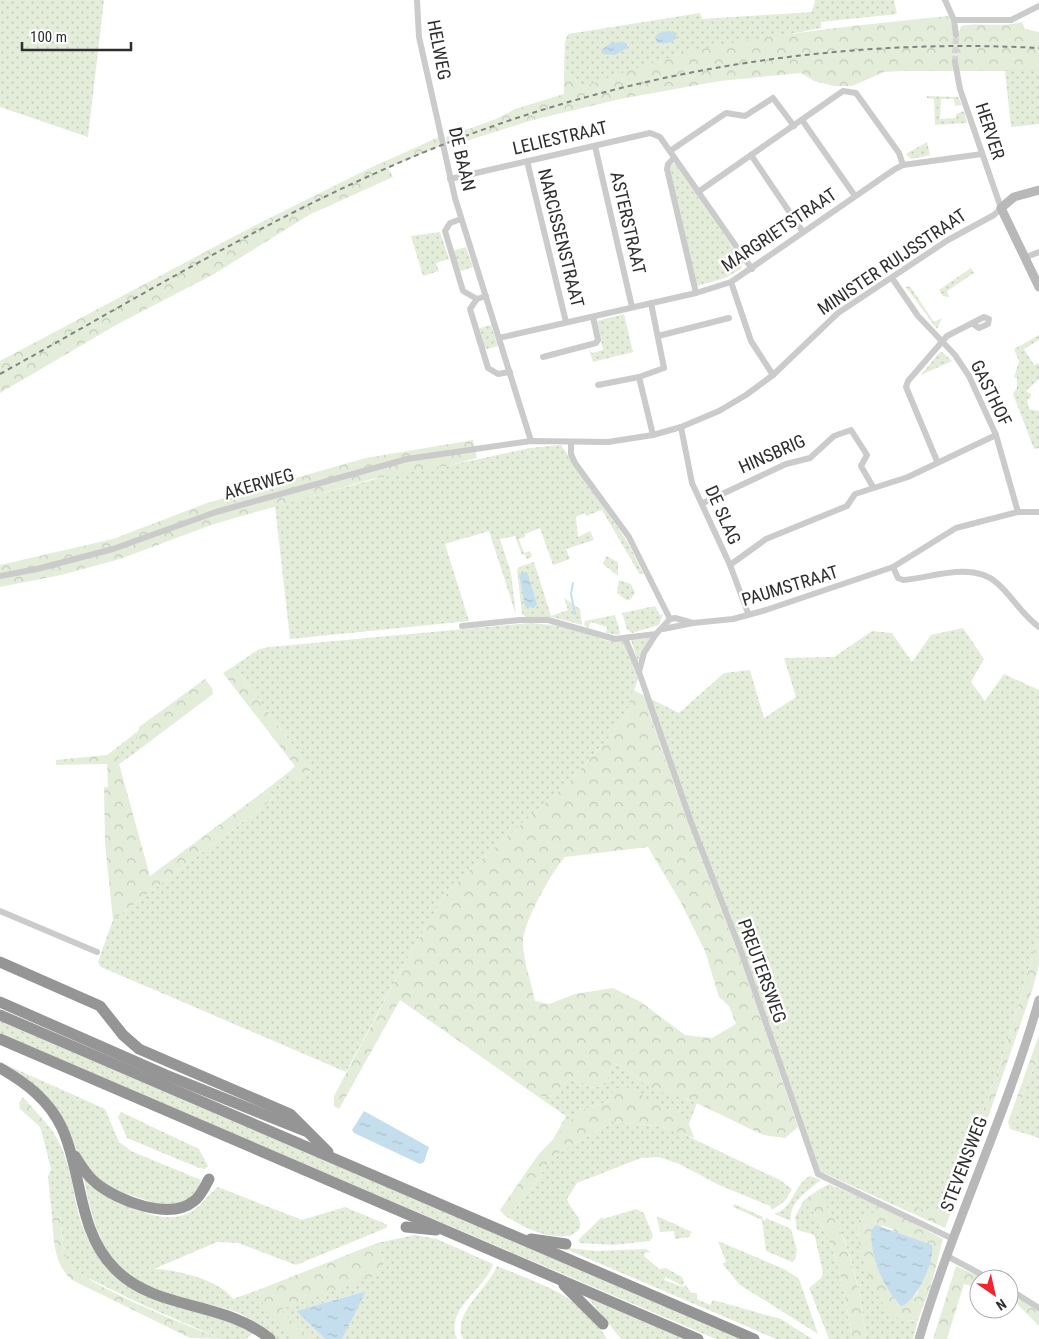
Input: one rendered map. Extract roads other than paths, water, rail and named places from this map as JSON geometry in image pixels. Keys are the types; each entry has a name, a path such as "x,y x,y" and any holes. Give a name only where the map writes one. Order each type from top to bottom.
{"highway":[{"path":"0,962 100,1006 123,1035 139,1048 290,1114 331,1156"},
{"path":"0,1002 86,1045 331,1156 754,1339"},
{"path":"0,1015 86,1045 266,1117 309,1132"},
{"path":"0,1039 698,1339"},
{"path":"0,1068 34,1090 55,1116 70,1148 88,1175 104,1189 158,1210 174,1210 190,1204 199,1196 209,1179"},
{"path":"70,1148 90,1228 105,1257 115,1269 138,1286 154,1293 236,1318 260,1331 270,1339"},
{"path":"406,1227 448,1231"},
{"path":"516,1236 566,1244"},
{"path":"558,1279 603,1324"}],"street":[{"name":"HELWEG","path":"417,0 417,30 435,105"},
{"path":"945,0 954,20 956,35"},
{"path":"954,20 1010,20 1039,6"},
{"name":"HERVER","path":"956,62 960,89 1001,208"},
{"path":"698,192 843,91 856,93 899,153 904,165"},
{"path":"752,269 670,151 726,113 745,116 773,98 794,126"},
{"name":"DE BAAN","path":"435,105 450,179 461,219 531,441"},
{"path":"802,120 855,196"},
{"name":"LELIESTRAAT","path":"450,179 650,133 660,137 670,151"},
{"name":"ASTERSTRAAT","path":"595,146 632,307"},
{"name":"MARGRIETSTRAAT","path":"499,338 696,294 732,282 855,196 904,165 982,154"},
{"path":"751,156 803,232"},
{"path":"674,158 668,164 667,169 696,294"},
{"name":"NARCISSENSTRAAT","path":"527,161 566,322"},
{"path":"1039,190 1014,197 1001,208 1039,287"},
{"name":"MINISTER RUIJSSTRAAT","path":"531,441 608,442 653,435 682,427 733,403 773,375 826,322 948,240 994,215 1001,208"},
{"name":"DE BAAN","path":"461,219 450,223 445,231 464,291 477,299"},
{"path":"1024,258 1039,252"},
{"name":"GASTHOF","path":"892,278 918,316 955,355 969,376 996,435 1018,512"},
{"path":"732,282 751,341 773,375"},
{"path":"486,296 477,299 471,312 488,368 498,374 510,372"},
{"path":"598,385 639,377 664,368 651,303"},
{"path":"543,357 596,343 598,340 592,317"},
{"path":"658,336 729,318"},
{"path":"938,461 906,387 908,381 941,342 950,334 972,324"},
{"path":"639,377 653,435"},
{"name":"DE SLAG","path":"682,427 692,483 703,503 713,532 730,565 748,613"},
{"name":"HINSBRIG","path":"703,503 786,464 810,458 834,436 851,430 867,455 861,466 873,487"},
{"path":"730,565 766,539 801,523 829,515 847,506 855,494 908,477 938,461 996,435"},
{"name":"AKERWEG","path":"0,576 37,570 113,549 216,512 384,464 479,447 531,441"},
{"path":"572,443 571,454 575,463 629,538 670,619 646,648 639,672"},
{"name":"PAUMSTRAAT","path":"663,629 693,623 724,621 799,600 893,567 956,528 1018,512 1039,512"},
{"path":"893,567 898,578 903,580 942,573 971,573 989,578 997,582 1026,617 1039,628"},
{"name":"PAUMSTRAAT","path":"670,619 693,623"},
{"path":"462,626 520,620 548,620 568,624 611,638 656,634"},
{"name":"PREUTERSWEG","path":"625,638 742,954 818,1174 953,1239"},
{"path":"0,911 98,952"},
{"name":"STEVENSWEG","path":"919,1339 946,1256 994,1131 1039,1000"},
{"path":"946,1256 971,1269"},
{"path":"1019,1295 1039,1308"}],"water":[{"path":"667,31 677,33 676,39 669,43 657,43 655,37 659,33"},
{"path":"611,43 627,43 627,48 615,55 603,54 601,50"},
{"path":"527,572 537,604 534,608 525,606 519,574"},
{"path":"364,1111 429,1147 424,1162 420,1164 354,1133 352,1130"},
{"path":"876,1225 932,1245 931,1260 924,1279 913,1297 901,1306 888,1289 875,1261 871,1230"},
{"path":"366,1291 342,1339 325,1339 296,1311"}],"waterway":[{"path":"573,583 571,594 575,614"}],"tunnel":[{"path":"955,62 956,35"}],"railway":[{"path":"0,374 282,218 378,172 456,139 536,112 618,89 701,71 785,57 869,49 954,46 1039,48"}]}
